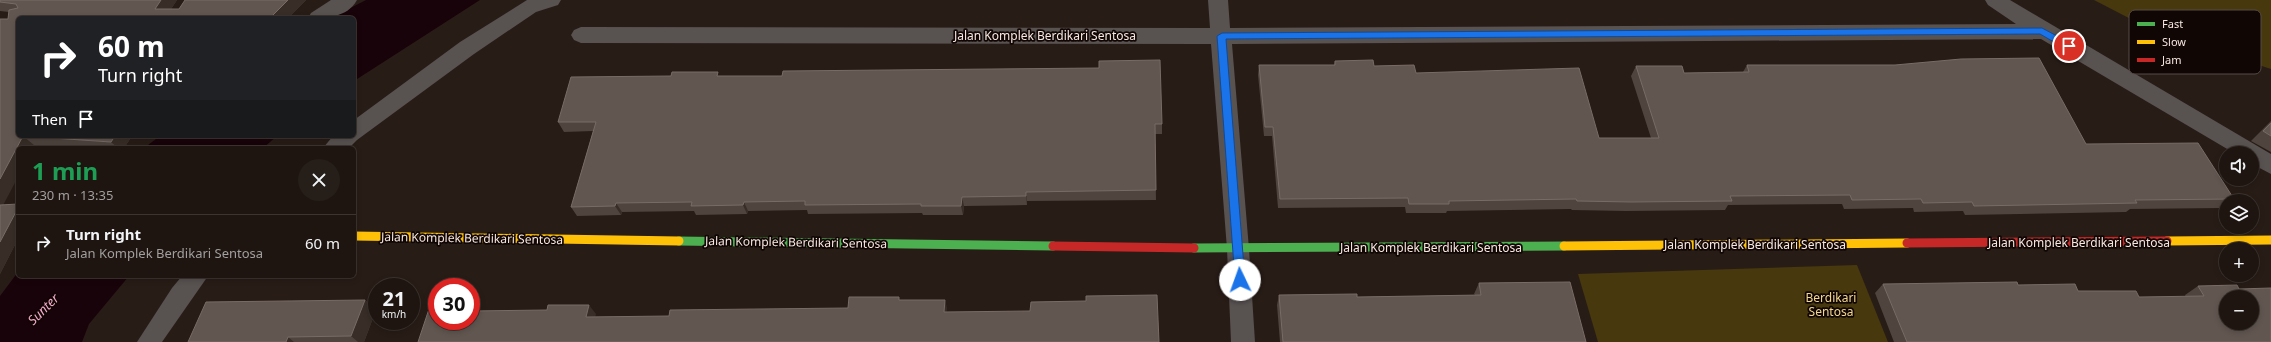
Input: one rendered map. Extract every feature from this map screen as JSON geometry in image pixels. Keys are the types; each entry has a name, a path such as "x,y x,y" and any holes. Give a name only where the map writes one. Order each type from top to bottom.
{"street":[{"path":"321,16 347,0"},
{"path":"356,131 467,48 529,7 551,0"},
{"path":"1218,0 1238,249 1243,342"},
{"name":"Jalan Komplek Berdikari Sentosa","path":"1995,0 2042,31 2166,101 2240,146"},
{"name":"Jalan Komplek Berdikari Sentosa","path":"581,34 1222,36 2042,31"},
{"path":"336,146 346,138"},
{"name":"Jalan Komplek Berdikari Sentosa","path":"2259,157 2271,165"},
{"name":"Jalan Komplek Berdikari Sentosa","path":"356,236 1238,249 2271,240"},
{"path":"149,342 180,295 194,278"}],"green space":[{"path":"2094,0 2271,0 2271,69 2261,66 2261,10 2129,10 2129,18"},
{"name":"Berdikari Sentosa","path":"1857,265 1888,342 1598,342 1578,274"}],"water":[{"path":"366,0 480,0 356,80 356,16 335,16"},
{"path":"157,138 275,138 265,146 147,146"},
{"name":"Sunter","path":"16,275 16,278 127,278 89,324 82,342 0,342 0,296"}],"building":[{"path":"0,0 161,0 155,9 179,9 185,0 288,0 272,16 16,16 16,138 22,138 18,146 16,146 16,149 0,179 0,19 8,19 9,10 18,8 16,4 0,2"},
{"path":"2039,58 2086,144 2198,143 2219,176 2219,186 2226,186 2231,194 2219,194 2219,199 2135,200 2137,203 1974,206 1972,202 1923,203 1921,199 1852,200 1850,195 1730,196 1732,201 1631,202 1577,201 1576,199 1449,201 1449,204 1409,204 1408,198 1280,199 1273,127 1265,127 1259,65 1335,65 1335,61 1373,60 1374,66 1414,65 1416,73 1579,68 1599,138 1659,138 1636,66 1682,66 1684,73 1749,72 1747,65 1895,65 1961,59"},
{"path":"1160,60 1162,124 1155,124 1156,190 1026,192 1026,196 962,197 961,206 921,206 921,204 805,205 805,201 744,202 743,205 691,206 692,202 616,203 615,206 571,207 596,122 558,122 571,77 671,76 672,72 718,72 717,76 782,76 783,71 1099,68 1099,61"},
{"path":"2271,123 2271,136 2263,131"},
{"path":"52,138 114,138 111,142"},
{"path":"16,204 16,212 0,242 0,205"},
{"path":"1570,282 1586,342 1283,342 1279,295 1357,294 1357,297 1481,295 1479,283"},
{"path":"2017,282 2018,285 2075,284 2078,291 2136,291 2139,297 2204,296 2198,286 2237,285 2239,289 2271,288 2271,342 1907,342 1883,284"},
{"path":"1157,295 1159,342 418,342 428,312 428,330 480,330 480,311 547,310 548,305 589,305 586,317 669,316 670,310 848,308 849,297 899,297 899,300 945,300 944,312 1030,311 1031,302 1086,301 1086,296"},
{"path":"365,300 351,336 288,337 286,342 188,342 206,302"}],"traffic: fast":[{"path":"679,241 1053,246"},
{"path":"1194,248 1564,246"}],"traffic: slow":[{"path":"356,236 679,241"},
{"path":"2167,241 2271,240"},
{"path":"1564,246 1907,243"}],"traffic: jam":[{"path":"1907,243 2167,241"},
{"path":"1053,246 1194,248"}],"route":[{"path":"1240,280 1222,36 2042,31 2069,46"}]}
